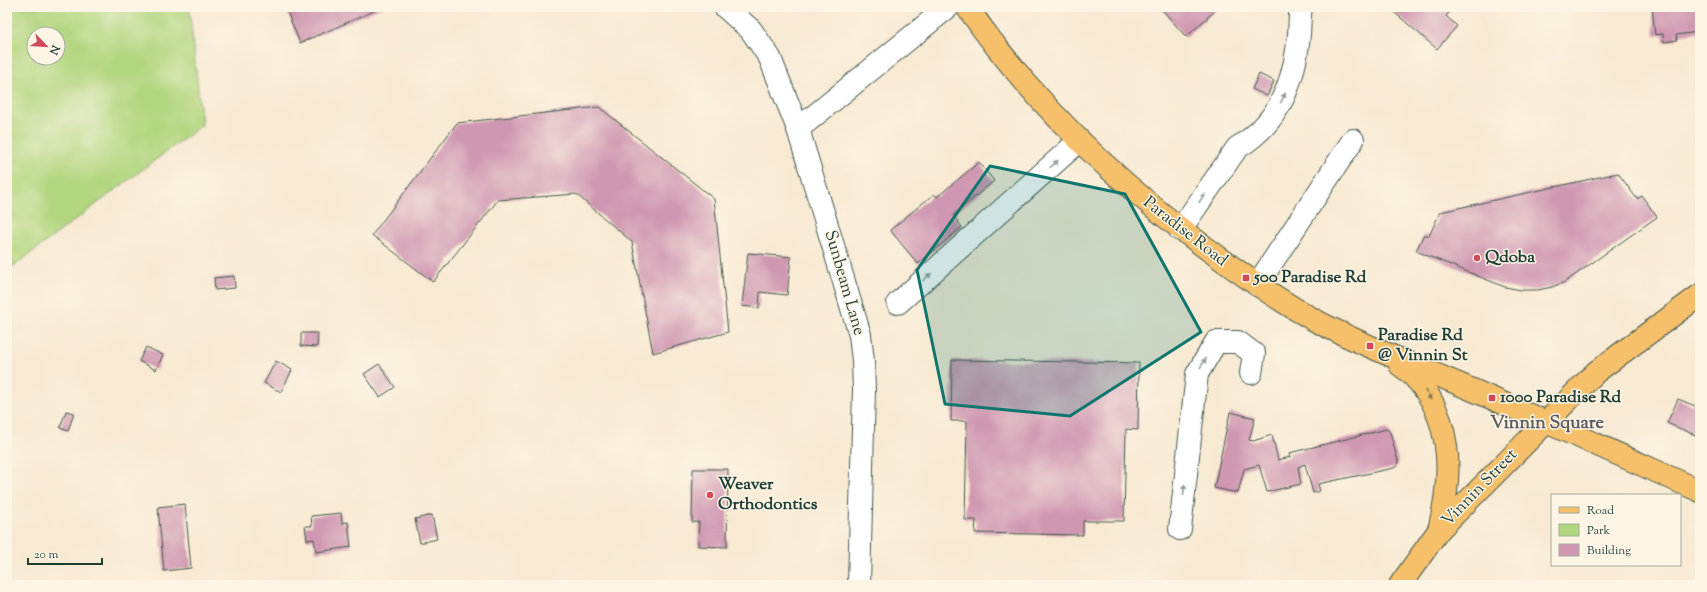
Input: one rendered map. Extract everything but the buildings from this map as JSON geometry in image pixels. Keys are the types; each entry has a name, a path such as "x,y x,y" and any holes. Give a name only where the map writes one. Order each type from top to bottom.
{"main road":[{"name":"Paradise Road","path":"968,7 990,40 1033,92 1079,141 1106,167 1180,230 1257,285 1322,324 1546,421 1700,491"},
{"name":"Vinnin Street","path":"1400,585 1439,530 1596,372 1700,295"},
{"path":"1380,350 1404,368 1422,385 1435,406 1446,439 1448,465 1446,491 1439,530"}],"street":[{"name":"Sunbeam Lane","path":"725,7 751,30 770,58 798,129 860,336 864,390 859,585"},
{"path":"798,129 948,7"},
{"path":"1180,230 1237,148 1251,139 1270,119 1282,101 1290,83 1294,66 1298,42 1298,21 1301,7"},
{"path":"1257,285 1353,140"},
{"path":"898,303 1079,141"},
{"path":"1180,529 1196,374 1216,342 1238,342 1254,354 1251,373"}],"path":[{"path":"7,166 10,161"}],"highlighted area":[{"path":"990,166 1125,194 1201,332 1070,416 945,404 917,270"}],"green space":[{"path":"7,7 189,7 202,125 7,271"}],"place":[{"name":"Qdoba","path":"1477,258"},
{"name":"500 Paradise Rd","path":"1246,278"},
{"name":"Paradise Rd @ Vinnin St","path":"1370,346"},
{"name":"1000 Paradise Rd","path":"1492,398"},
{"name":"Weaver Orthodontics","path":"710,495"}],"district":[{"name":"Vinnin Square","path":"1547,424"}]}
